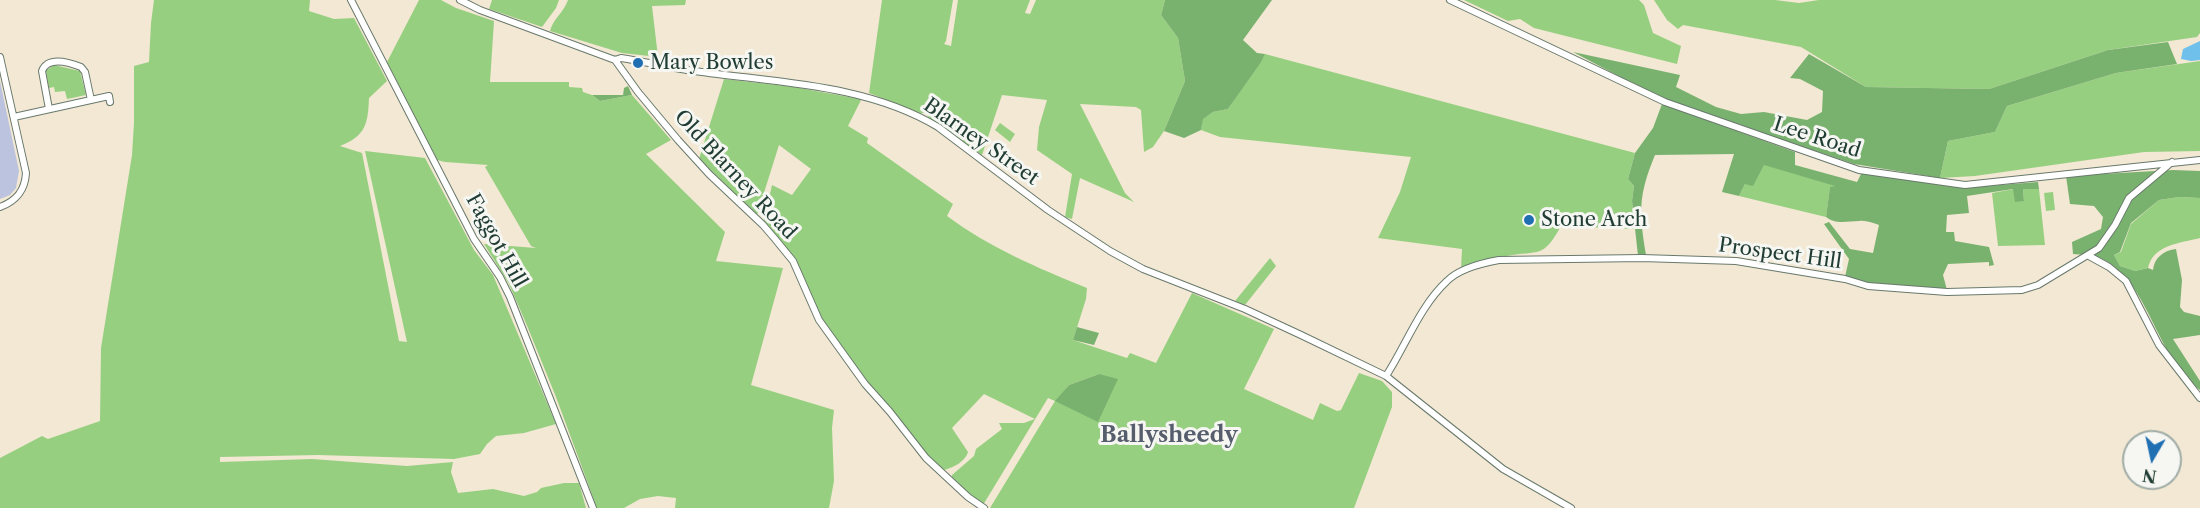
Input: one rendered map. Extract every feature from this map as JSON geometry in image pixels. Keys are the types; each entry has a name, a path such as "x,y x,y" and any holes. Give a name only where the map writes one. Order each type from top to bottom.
{"street":[{"name":"Faggot Hill","path":"351,0 474,239 500,277 510,297 593,508"},
{"name":"Blarney Street","path":"460,0 480,10 615,60 621,58 698,72 855,94 920,116 1048,210 1110,251 1143,269 1245,309 1386,376 1503,469 1571,508"},
{"name":"Lee Road","path":"1450,0 1665,102 1859,170 1965,185 2200,160"},
{"path":"0,57 26,170 26,180 15,199 0,207"},
{"name":"Old Blarney Road","path":"615,60 638,93 678,140 709,174 764,225 793,261 819,320 865,384 926,458 968,497 984,508"},
{"path":"50,109 42,71 44,66 52,61 81,67 85,72 91,100"},
{"path":"14,117 109,96 110,102"},
{"name":"Prospect Hill","path":"1386,376 1428,303 1448,279 1478,265 1499,260 1642,258 1736,261 1845,279 1868,286 1953,292 2011,291 2031,288 2089,256 2099,248 2115,225 2129,198 2172,162"},
{"path":"2089,256 2109,267 2126,281 2159,345 2200,398"}],"shaded area":[{"path":"0,81 19,171 16,188 10,195 0,199"}],"green space":[{"path":"154,0 310,0 309,11 334,19 354,18 387,81 369,98 368,115 364,128 355,138 340,146 362,153 399,341 407,342 365,151 425,158 474,250 493,275 556,424 524,433 496,436 480,454 454,459 318,455 220,457 220,462 312,459 407,466 453,462 451,472 458,493 493,489 524,496 537,492 541,488 564,483 579,483 586,508 0,508 0,458 42,436 48,439 100,421 101,348 132,155 134,66 149,62"},
{"path":"419,0 441,0 456,8 494,21 490,82 569,82 569,87 582,88 583,92 600,101 632,95 671,140 646,154 725,232 716,261 783,268 751,385 834,410 832,428 834,481 829,508 675,508 676,498 658,496 640,499 624,508 597,508 528,328 509,284 484,244 536,248 531,246 485,167 488,165 437,160 387,62"},
{"path":"492,0 559,0 542,27 489,9"},
{"path":"568,0 686,0 685,5 652,6 658,57 622,53 550,31"},
{"path":"882,0 953,0 944,44 951,46 958,0 1030,0 1025,13 1030,14 1036,0 1165,0 1161,15 1178,38 1185,81 1164,131 1153,147 1144,152 1141,110 1136,107 1080,104 1125,193 1134,202 1080,178 1072,219 1065,217 1072,174 1037,150 1039,127 1047,100 1002,95 982,155 930,119 926,113 920,113 869,93"},
{"path":"1165,0 1272,0 1243,40 1257,53 1265,54 1261,62 1228,109 1213,112 1203,119 1201,130 1184,138 1164,131 1185,81 1178,38 1161,15"},
{"path":"1464,0 1639,0 1644,5 1653,33 1681,46 1677,64 1534,28 1520,19 1508,21"},
{"path":"1654,0 1775,0 1799,3 1819,0 2200,0 2200,33 2197,37 2108,50 1989,89 1866,87 1801,47 1683,25 1678,29 1667,20"},
{"path":"2168,42 2177,64 2116,73 2007,106 1995,132 1948,141 1940,178 1854,164 1664,100 1573,52 1680,75 1676,87 1716,107 1741,114 1764,112 1807,120 1822,112 1823,91 1800,79 1790,78 1809,54 1866,87 1989,89 2108,50"},
{"path":"1265,54 1635,153 1628,179 1634,186 1632,201 1635,229 1561,226 1549,244 1539,251 1501,257 1461,269 1462,249 1378,238 1400,192 1411,157 1220,137 1201,130 1202,119 1213,112 1228,109"},
{"path":"2200,61 2200,151 2144,152 1975,176 1940,178 1948,141 1995,132 2007,106 2116,73"},
{"path":"54,65 80,71 86,95 67,99 65,91 55,92 54,87 49,88 46,71"},
{"path":"724,79 794,87 860,99 848,126 868,138 867,143 953,204 947,216 997,248 1087,288 1086,299 1073,340 1127,358 1130,353 1156,363 1192,293 1274,329 1244,389 1313,420 1320,403 1337,411 1341,410 1359,373 1382,381 1392,392 1392,407 1354,508 990,508 1055,401 1048,398 983,505 952,478 952,475 974,456 976,449 1002,429 999,423 1024,423 1035,419 984,394 952,428 968,452 967,455 959,464 944,470 924,453 869,385 822,319 797,263 764,221 772,185 792,195 811,169 779,145 757,215 699,159","holes":["1099,374 1056,401 1069,385"]},
{"path":"628,86 632,95 600,101 592,95 623,95 624,88"},
{"path":"1662,104 1795,152 1795,165 1857,182 1862,172 1961,188 2038,182 2039,189 2023,189 2024,201 2015,202 2013,189 1967,196 1969,213 1947,215 1946,232 1954,232 1955,241 1989,247 1994,265 1989,266 1989,262 1948,264 1943,275 1947,290 1868,283 1845,277 1849,259 1824,224 1829,222 1850,249 1873,253 1879,225 1864,221 1838,222 1826,217 1830,187 1835,186 1764,165 1753,186 1745,184 1739,196 1722,192 1734,154 1655,155 1645,182 1641,215 1646,255 1638,256 1632,201 1634,186 1628,179 1635,153 1653,128"},
{"path":"1000,123 1015,134 1010,142 995,130"},
{"path":"1764,164 1837,186 1830,188 1826,217 1739,196 1745,184 1756,179"},
{"path":"2173,170 2200,171 2200,198 2179,197 2159,200 2131,223 2120,252 2114,255 2120,266 2135,271 2148,268 2153,270 2160,255 2176,249 2182,280 2180,307 2184,312 2200,316 2200,335 2173,339 2200,381 2200,390 2172,359 2142,301 2117,269 2097,257 2073,254 2072,242 2101,229 2103,217 2094,206 2070,204 2066,176"},
{"path":"2014,189 2024,201 2023,189 2039,189 2045,245 1998,246 1992,193"},
{"path":"2053,192 2055,210 2046,211 2044,193"},
{"path":"2179,197 2200,198 2200,238 2161,250 2155,254 2148,268 2135,271 2120,266 2114,255 2121,252 2131,224 2159,200"},
{"path":"1270,258 1276,266 1245,305 1235,301"},
{"path":"1077,327 1099,333 1094,345 1073,340"},
{"path":"1099,374 1118,379 1098,422 1055,401 1069,385"}],"water":[{"path":"2200,41 2200,60 2181,59 2183,49"}],"place":[{"name":"Mary Bowles","path":"638,63"},
{"name":"Stone Arch","path":"1529,220"}],"district":[{"name":"Ballysheedy","path":"1169,436"}]}
